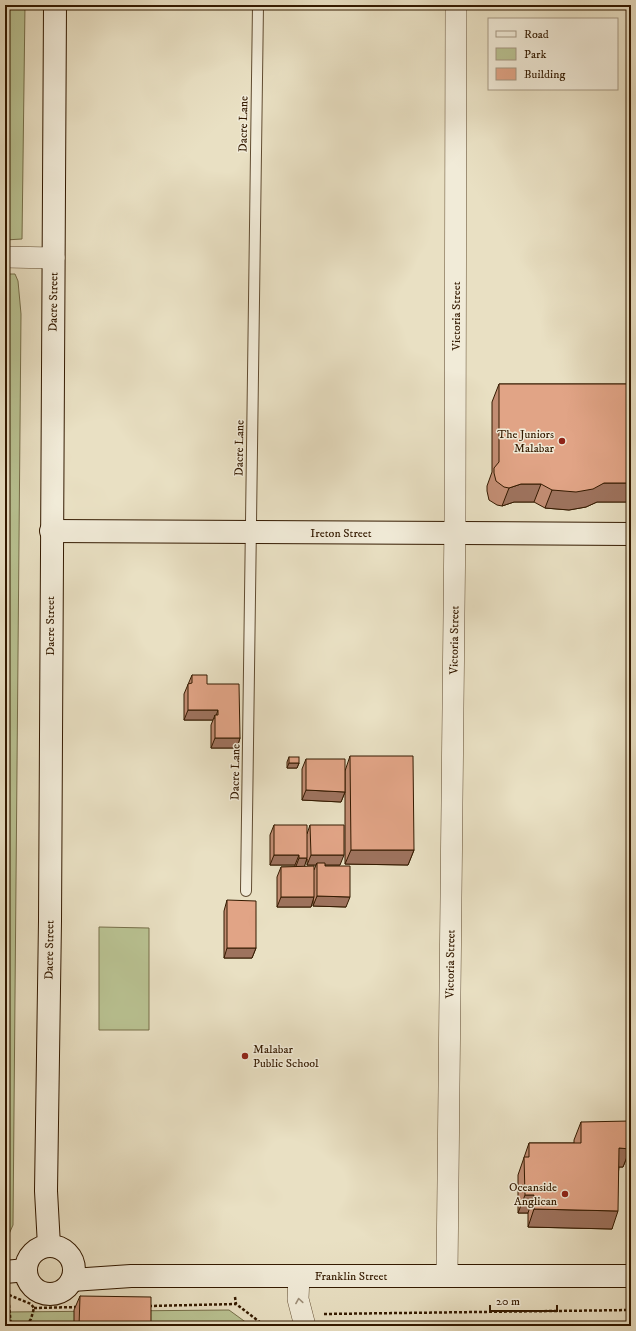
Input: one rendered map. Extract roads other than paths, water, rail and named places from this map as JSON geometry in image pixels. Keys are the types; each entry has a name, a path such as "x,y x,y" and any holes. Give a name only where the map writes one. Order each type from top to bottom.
{"street":[{"name":"Dacre Street","path":"49,1246 46,1191 50,921 55,5"},
{"name":"Victoria Street","path":"447,1276 455,533 456,5"},
{"path":"5,257 54,258"},
{"name":"Ireton Street","path":"51,531 631,534"},
{"path":"49,1246 56,1246 68,1253 74,1266 72,1280 63,1290 49,1293 36,1288 28,1277 26,1270 33,1254 43,1247 49,1246"},
{"path":"6,1280 26,1270"},
{"name":"Franklin Street","path":"72,1280 131,1276 631,1276"},
{"path":"299,1276 298,1298 304,1320"}],"lane":[{"name":"Dacre Lane","path":"246,891 258,5"}],"place":[{"name":"The Juniors Malabar","path":"562,441"},
{"name":"Malabar Public School","path":"245,1056"},
{"name":"Oceanside Anglican","path":"565,1194"}]}
